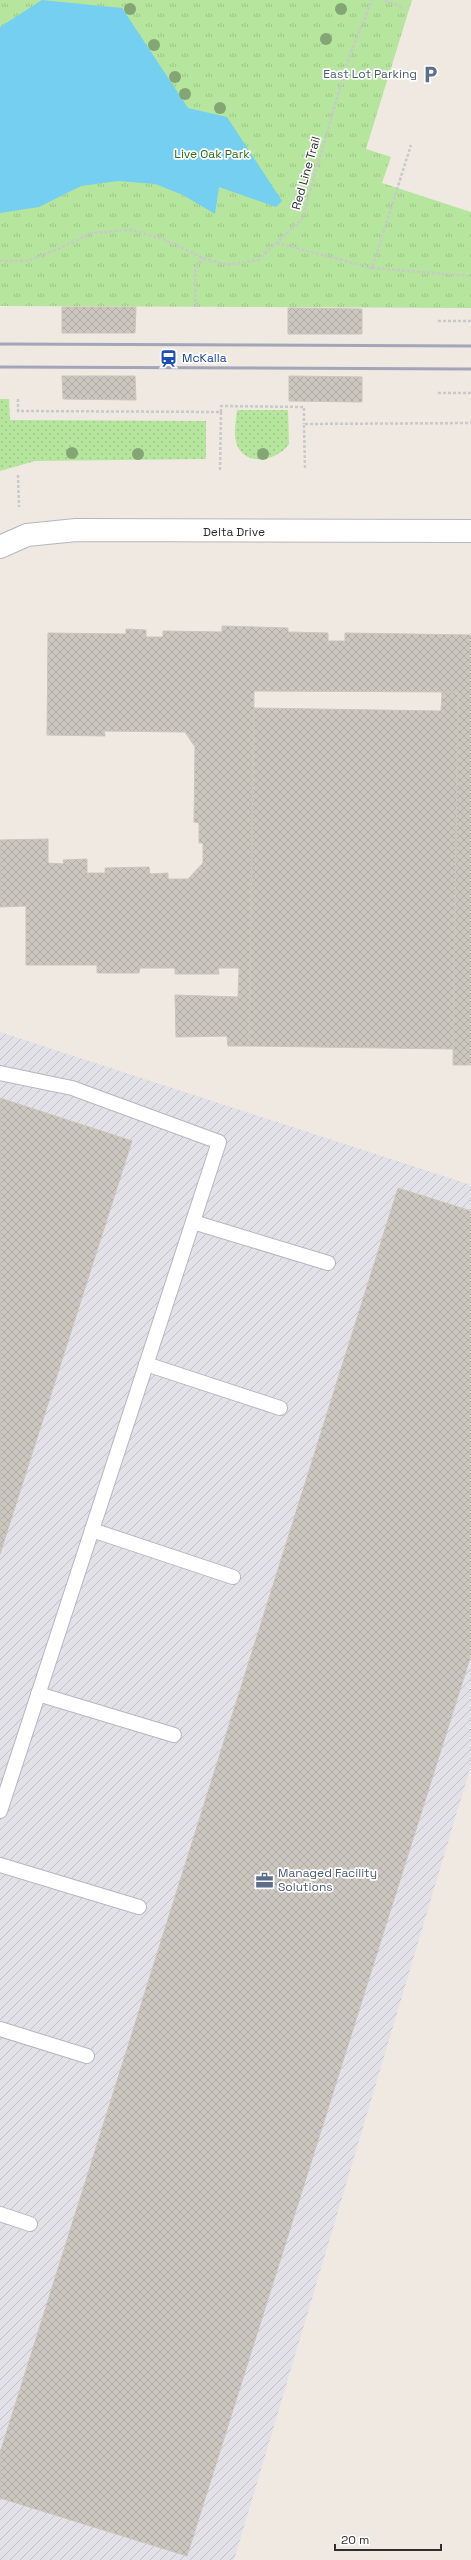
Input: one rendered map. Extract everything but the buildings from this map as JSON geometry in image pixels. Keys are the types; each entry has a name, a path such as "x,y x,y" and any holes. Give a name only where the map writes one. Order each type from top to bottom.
{"street":[{"name":"Delta Drive","path":"0,547 27,535 76,530 471,531"}],"lane":[{"path":"0,1073 72,1088 219,1142 38,1694 5,1778 0,1811"},
{"path":"193,1222 328,1263"},
{"path":"146,1364 280,1408"},
{"path":"92,1530 233,1577"},
{"path":"38,1694 174,1735"},
{"path":"0,1865 139,1907"},
{"path":"0,2029 87,2056"},
{"path":"0,2214 30,2224"}],"path":[{"name":"Red Line Trail","path":"0,261 27,261 56,250 92,232 132,230 163,239 203,258 228,265 258,260 302,219 349,57 372,0"},
{"path":"386,0 404,8"},
{"path":"372,268 411,145"},
{"path":"276,243 372,268 471,276"},
{"path":"196,307 195,270 203,258"},
{"path":"438,321 471,321"},
{"path":"438,393 471,393"},
{"path":"18,399 18,411 221,412"},
{"path":"220,470 221,406 304,406 305,468"},
{"path":"304,424 471,423"}],"shaded area":[{"path":"0,1032 471,1185 471,1765 234,2560 0,2560"}],"green space":[{"name":"Live Oak Park","path":"0,0 412,0 366,149 391,157 382,183 471,212 471,308 0,306"},
{"path":"0,399 9,399 10,420 206,421 206,459 35,461 0,471"},
{"path":"237,410 288,410 289,444 284,450 270,457 255,459 248,457 237,445 235,437"}],"water":[{"path":"42,0 122,8 188,108 227,117 282,201 276,207 219,187 215,214 183,195 155,184 118,181 81,186 39,207 0,213 0,27"}],"railway":[{"path":"0,344 471,346"},
{"path":"0,367 471,369"}],"place":[{"name":"East Lot Parking","path":"430,74"},
{"name":"McKalla","path":"169,358"},
{"name":"Managed Facility Solutions","path":"265,1880"}]}
